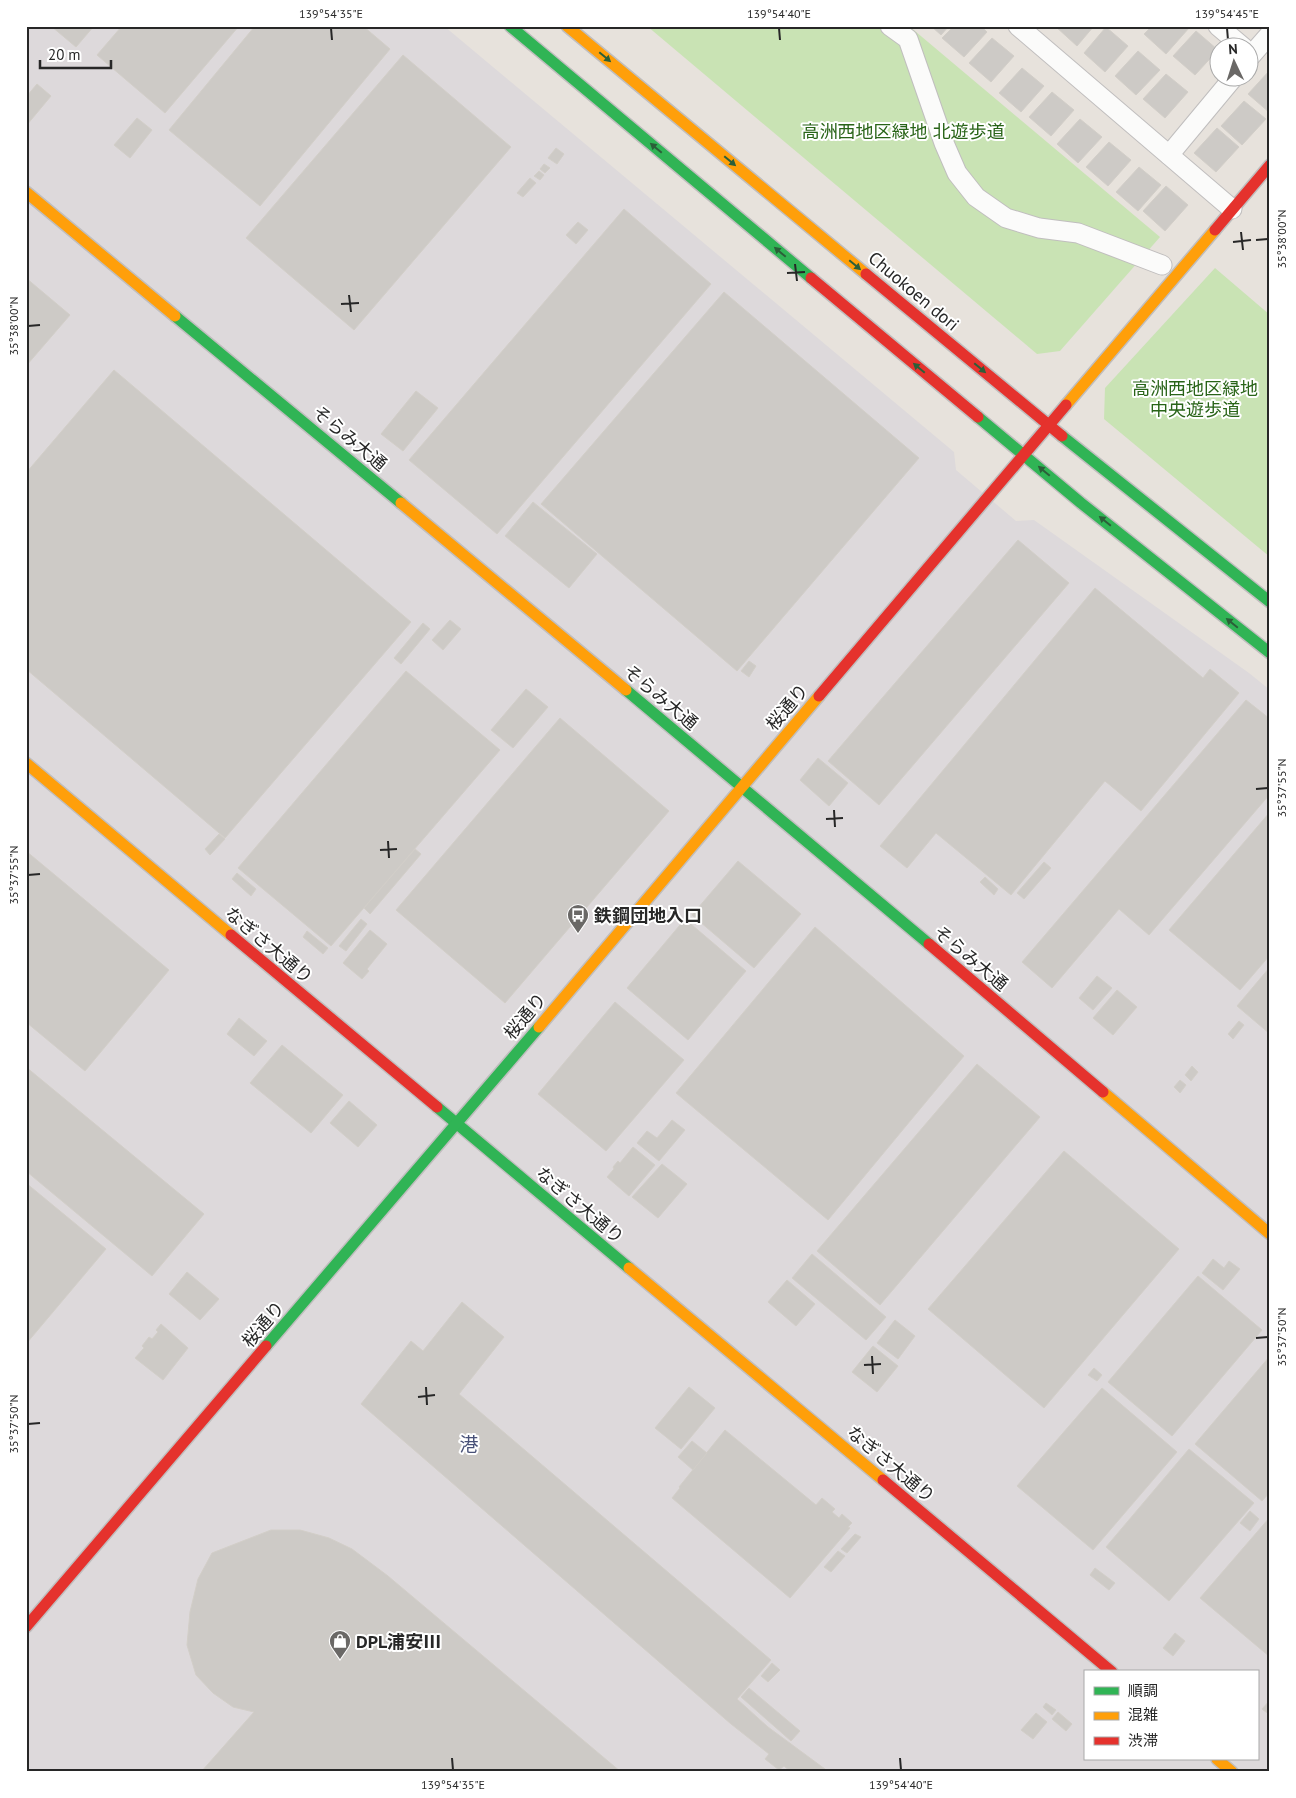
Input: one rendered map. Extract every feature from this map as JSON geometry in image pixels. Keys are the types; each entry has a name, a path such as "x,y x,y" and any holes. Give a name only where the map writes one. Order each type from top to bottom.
{"street":[{"path":"510,26 1081,503 1270,653"},
{"name":"Chuokoen dori","path":"567,26 1049,426 1270,602"},
{"path":"1018,26 1232,209"},
{"path":"1218,26 1231,38"},
{"path":"895,28 908,39 944,143 957,173 976,197 1006,218 1038,228 1078,233 1162,265"},
{"path":"1258,44 1270,34"},
{"path":"1169,155 1225,88"},
{"name":"桜通り","path":"26,1627 743,787 1270,165"},
{"name":"そらみ大通","path":"26,192 743,787 1270,1234"},
{"name":"なぎさ大通り","path":"26,763 1110,1670"},
{"path":"1218,1760 1232,1772"}],"shaded area":[{"path":"26,26 444,26 954,452 956,470 1016,521 1034,520 1249,673 1270,690 1270,1772 26,1772"}],"green space":[{"name":"高洲西地区緑地 北遊歩道","path":"647,26 909,26 1160,237 1060,351 1037,354"},
{"name":"高洲西地区緑地 中央遊歩道","path":"1215,268 1270,315 1270,557 1104,419 1105,388"}],"building":[{"path":"51,26 94,26 76,47"},
{"path":"122,26 239,26 165,113 97,55"},
{"path":"255,26 363,26 390,49 260,206 169,130"},
{"path":"931,26 949,26 941,35"},
{"path":"954,26 981,26 987,32 964,57 942,38"},
{"path":"1055,26 1094,26 1077,46"},
{"path":"1152,26 1187,26 1189,28 1166,54 1144,34"},
{"path":"1106,27 1128,46 1105,72 1084,53"},
{"path":"1196,31 1208,41 1208,61 1195,75 1173,56"},
{"path":"992,38 1014,56 991,82 969,63"},
{"path":"1138,51 1160,70 1136,95 1115,76"},
{"path":"403,55 511,147 354,330 246,238"},
{"path":"1022,68 1044,86 1021,112 999,93"},
{"path":"1270,70 1270,113 1248,94 1254,88 1258,88 1258,83"},
{"path":"1166,74 1188,92 1165,118 1143,99"},
{"path":"37,84 51,96 26,126 26,97"},
{"path":"1052,92 1074,110 1051,136 1029,117"},
{"path":"1244,101 1266,119 1242,145 1221,126"},
{"path":"137,118 152,130 130,158 114,145"},
{"path":"1080,119 1102,137 1078,163 1057,144"},
{"path":"1217,128 1239,147 1216,172 1194,153"},
{"path":"1109,142 1131,160 1108,186 1086,167"},
{"path":"556,148 564,154 557,164 548,158"},
{"path":"544,164 550,168 545,173 540,169"},
{"path":"1139,167 1161,185 1138,211 1116,192"},
{"path":"539,171 544,175 540,180 534,176"},
{"path":"530,178 536,183 523,197 517,193"},
{"path":"1166,186 1188,205 1165,231 1143,211"},
{"path":"624,209 711,284 497,534 409,460"},
{"path":"578,222 588,230 576,244 566,235"},
{"path":"26,278 70,315 26,366"},
{"path":"724,292 919,458 737,671 541,504"},
{"path":"114,370 411,622 225,838 26,669 26,473"},
{"path":"416,391 438,408 403,451 381,434"},
{"path":"533,502 597,554 569,588 505,536"},
{"path":"1018,540 1069,583 879,805 828,761"},
{"path":"1095,588 1203,678 1210,669 1239,693 1141,811 1105,781 1011,895 936,833 907,868 880,846"},
{"path":"450,620 461,629 443,650 432,640"},
{"path":"423,623 430,629 401,664 394,658"},
{"path":"749,661 756,666 749,677 741,671"},
{"path":"406,671 500,750 331,946 238,868"},
{"path":"526,689 548,707 513,748 491,730"},
{"path":"1246,700 1270,719 1270,794 1149,935 1119,909 1052,988 1022,962"},
{"path":"560,718 669,811 505,1003 396,910"},
{"path":"818,758 848,783 829,806 800,780"},
{"path":"1270,812 1270,955 1240,990 1169,930"},
{"path":"219,834 225,839 210,855 205,849"},
{"path":"415,849 421,854 370,914 364,908"},
{"path":"26,851 169,970 85,1071 26,1022"},
{"path":"738,861 801,914 754,968 692,915"},
{"path":"1044,862 1051,868 1024,899 1017,893"},
{"path":"237,873 256,889 251,896 232,879"},
{"path":"985,877 998,889 994,895 980,882"},
{"path":"361,919 367,924 346,951 339,946"},
{"path":"685,919 746,971 688,1040 627,988"},
{"path":"815,927 964,1056 828,1220 676,1093"},
{"path":"370,930 387,944 367,969 369,971 362,979 343,963"},
{"path":"307,931 328,948 323,954 303,937"},
{"path":"1270,967 1270,1034 1237,1006"},
{"path":"1097,976 1112,988 1093,1010 1079,998"},
{"path":"1117,990 1137,1007 1113,1035 1093,1018"},
{"path":"615,1002 684,1060 606,1151 538,1094"},
{"path":"239,1018 267,1041 254,1056 227,1034"},
{"path":"1239,1021 1244,1025 1233,1039 1228,1034"},
{"path":"282,1045 343,1095 311,1133 250,1083"},
{"path":"977,1064 1040,1117 880,1305 817,1251"},
{"path":"1192,1066 1198,1072 1191,1081 1185,1075"},
{"path":"26,1067 204,1214 152,1276 26,1171"},
{"path":"1180,1080 1186,1085 1180,1093 1174,1087"},
{"path":"349,1101 377,1125 358,1147 330,1123"},
{"path":"672,1120 685,1130 659,1161 637,1143 647,1131 657,1138"},
{"path":"633,1147 655,1165 629,1196 607,1177 618,1161 620,1163"},
{"path":"1064,1151 1179,1249 1044,1408 928,1309"},
{"path":"662,1164 687,1184 658,1218 632,1197"},
{"path":"26,1183 106,1249 26,1344"},
{"path":"812,1254 886,1317 866,1340 792,1278"},
{"path":"1213,1259 1224,1268 1229,1261 1240,1269 1223,1290 1202,1273"},
{"path":"187,1272 219,1299 200,1320 169,1294"},
{"path":"1198,1276 1262,1330 1172,1436 1108,1382"},
{"path":"787,1280 815,1304 796,1326 768,1302"},
{"path":"462,1302 504,1337 459,1394 771,1660 737,1699 768,1727 829,1772 791,1772 784,1766 779,1770 765,1759 769,1754 731,1724 361,1404 411,1341 423,1351"},
{"path":"895,1320 915,1336 898,1359 877,1343"},
{"path":"161,1324 188,1348 163,1380 135,1358 144,1348 142,1346 149,1337 152,1339 158,1332 156,1330"},
{"path":"873,1346 898,1366 877,1392 852,1372"},
{"path":"1270,1356 1270,1492 1262,1501 1195,1444"},
{"path":"1094,1368 1102,1375 1097,1381 1088,1375"},
{"path":"689,1387 715,1408 681,1449 655,1428"},
{"path":"1102,1388 1177,1452 1093,1550 1017,1486"},
{"path":"725,1430 816,1505 822,1498 835,1509 832,1512 839,1518 842,1514 852,1523 848,1527 850,1528 790,1598 672,1498"},
{"path":"692,1441 707,1453 693,1470 678,1457"},
{"path":"1189,1449 1254,1503 1169,1601 1106,1547"},
{"path":"1250,1511 1259,1519 1250,1531 1240,1523"},
{"path":"1270,1517 1270,1657 1200,1598"},
{"name":"DPL浦安Ⅲ","path":"271,1530 300,1530 329,1538 352,1549 388,1576 621,1772 201,1772 254,1712 233,1707 213,1693 196,1675 187,1645 190,1612 198,1579 212,1553"},
{"path":"855,1534 861,1537 847,1553 841,1549"},
{"path":"838,1551 845,1556 831,1572 824,1567"},
{"path":"1095,1568 1115,1583 1109,1590 1090,1575"},
{"path":"1175,1633 1185,1641 1173,1656 1163,1648"},
{"path":"772,1663 780,1670 768,1682 761,1676"},
{"path":"749,1688 800,1731 791,1741 741,1697"},
{"path":"1270,1700 1270,1715 1262,1709"},
{"path":"1046,1703 1056,1710 1052,1715 1043,1707"},
{"path":"1058,1712 1072,1724 1066,1731 1052,1719"},
{"path":"1036,1713 1047,1722 1033,1739 1021,1730"}],"traffic: fast":[{"path":"510,26 811,278"},
{"path":"175,316 401,503"},
{"path":"978,417 1081,503 1270,653"},
{"path":"1062,436 1270,602"},
{"path":"626,690 929,944"},
{"path":"266,1346 539,1027"},
{"path":"437,1107 629,1268"}],"traffic: slow":[{"path":"567,26 866,274"},
{"path":"26,192 175,316"},
{"path":"1066,405 1215,230"},
{"path":"401,503 626,690"},
{"path":"539,1027 819,696"},
{"path":"26,763 231,935"},
{"path":"1103,1092 1270,1234"},
{"path":"629,1268 883,1480"},
{"path":"1218,1760 1232,1772"}],"traffic: jam":[{"path":"1215,230 1270,165"},
{"path":"866,274 1062,436"},
{"path":"811,278 978,417"},
{"path":"819,696 1066,405"},
{"path":"231,935 437,1107"},
{"path":"929,944 1103,1092"},
{"path":"26,1627 266,1346"},
{"path":"883,1480 1110,1670"}],"place":[{"name":"鉄鋼団地入口","path":"578,934"},
{"name":"DPL浦安Ⅲ","path":"340,1660"}],"district":[{"name":"港","path":"469,1444"}]}
